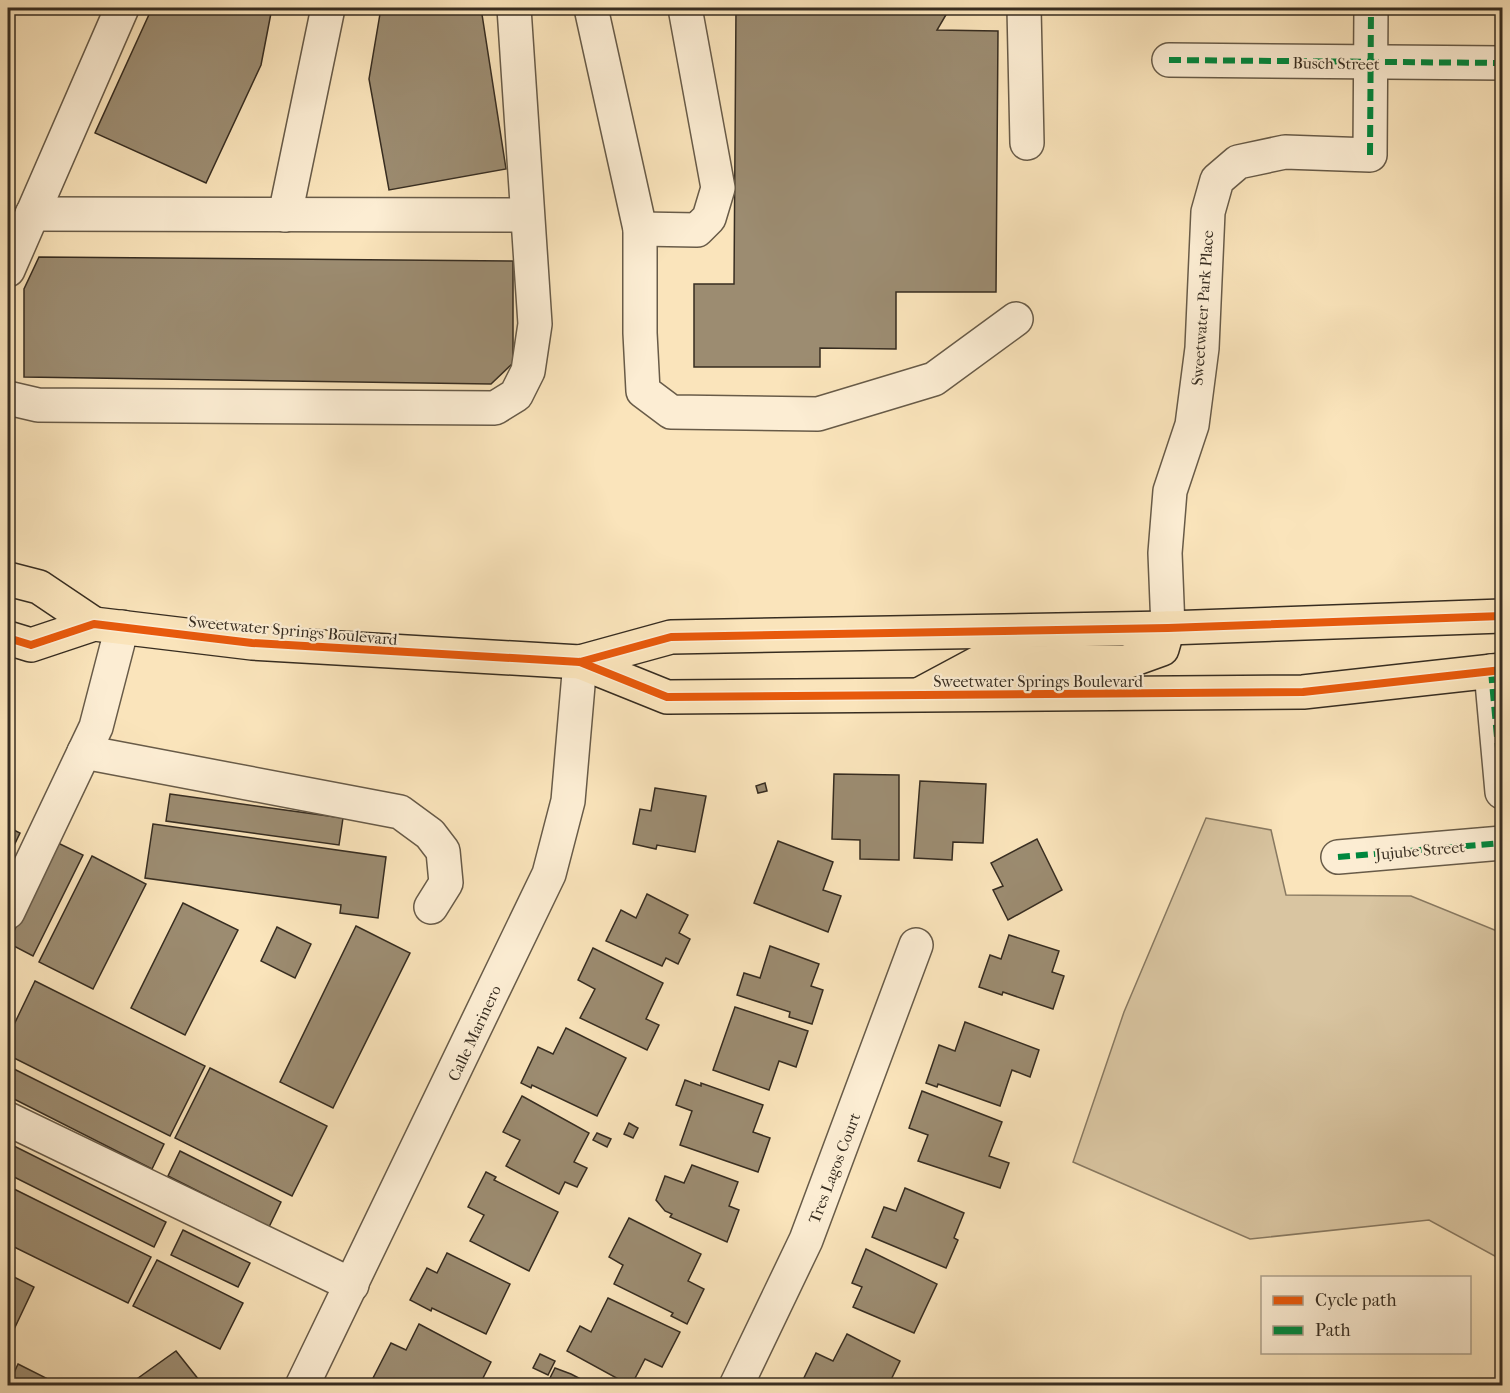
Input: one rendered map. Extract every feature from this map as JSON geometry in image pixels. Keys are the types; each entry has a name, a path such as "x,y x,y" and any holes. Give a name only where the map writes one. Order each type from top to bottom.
{"main road":[{"name":"Sweetwater Springs Boulevard","path":"8,579 39,587 108,625"},
{"name":"Sweetwater Springs Boulevard","path":"580,662 670,637 1168,628 1503,616"},
{"name":"Sweetwater Springs Boulevard","path":"8,638 31,645 108,625 252,643 580,662 667,697 1303,692 1499,667"},
{"path":"917,695 978,663 1126,662 1162,649 1168,628"}],"street":[{"path":"8,270 122,8"},
{"path":"285,214 328,8"},
{"path":"8,398 38,405 495,408 516,395 528,371 535,324 534,281 527,215 514,8"},
{"path":"591,8 640,229 640,333 643,391 671,412 818,414 934,379 1016,319"},
{"path":"640,229 698,230 709,218 718,188 685,8"},
{"path":"1023,8 1028,143"},
{"path":"1371,8 1371,64"},
{"name":"Busch Street","path":"1169,60 1371,64 1503,63"},
{"name":"Sweetwater Park Place","path":"1168,628 1165,553 1170,491 1192,425 1202,348 1208,212 1217,180 1239,162 1285,152 1370,155 1371,64"},
{"path":"32,214 527,215"},
{"path":"8,912 96,727 108,625"},
{"name":"Calle Marinero","path":"302,1386 549,874 568,801 580,662"},
{"path":"1499,667 1503,792"},
{"path":"84,752 400,812 430,834 443,851 446,883 431,907"},
{"name":"Jujube Street","path":"1338,857 1503,843"},
{"name":"Tres Lagos Court","path":"736,1386 806,1240 916,945"},
{"path":"8,1119 352,1285"}],"shaded area":[{"path":"1206,818 1271,830 1286,895 1411,896 1502,933 1502,1260 1429,1220 1250,1239 1073,1162 1124,1012"}],"building":[{"path":"152,8 272,8 261,65 206,183 95,133"},
{"path":"381,8 481,8 506,169 389,190 369,79"},
{"path":"736,8 950,8 937,30 998,31 996,292 896,292 896,349 820,348 820,367 694,367 694,284 734,284"},
{"path":"39,257 513,261 513,363 491,384 24,377 24,289"},
{"path":"834,774 899,775 899,860 860,859 860,840 832,839"},
{"path":"920,781 986,784 983,843 953,842 952,860 914,858"},
{"path":"765,783 767,791 758,793 756,786"},
{"path":"655,788 706,796 695,852 657,845 656,849 633,844 640,809 651,811"},
{"path":"170,794 343,818 339,845 166,821"},
{"path":"153,824 386,857 378,918 340,913 341,905 145,878"},
{"path":"8,827 20,833 8,858"},
{"path":"1037,839 1062,890 1008,920 993,890 1003,886 991,863"},
{"path":"778,841 833,862 823,890 841,896 828,932 754,903"},
{"path":"58,843 83,855 33,956 8,943"},
{"path":"92,856 146,884 93,989 39,962"},
{"path":"647,894 688,915 679,933 690,939 678,964 666,958 662,966 606,941 621,910 636,918"},
{"path":"183,903 238,930 185,1035 131,1008"},
{"path":"356,926 410,953 333,1108 280,1082"},
{"path":"277,927 311,944 295,978 261,961"},
{"path":"1009,935 1059,951 1052,972 1064,976 1053,1009 1003,992 1002,995 979,987 990,955 1001,959"},
{"path":"770,946 819,964 811,986 823,990 812,1024 789,1017 790,1012 737,995 744,973 760,978"},
{"path":"593,948 663,983 646,1019 659,1025 647,1050 580,1018 595,989 578,980"},
{"path":"35,981 205,1066 170,1136 8,1055 8,1037"},
{"path":"735,1007 808,1031 796,1067 779,1061 769,1090 713,1070"},
{"path":"965,1022 1039,1050 1030,1077 1012,1070 1000,1106 938,1084 937,1087 926,1083 939,1045 955,1051"},
{"path":"566,1028 626,1058 597,1116 532,1085 531,1088 521,1083 538,1047 553,1054"},
{"path":"8,1066 164,1144 152,1169 8,1096"},
{"path":"210,1068 327,1126 292,1196 175,1138"},
{"path":"685,1080 701,1086 701,1083 763,1105 753,1132 770,1138 758,1172 680,1145 692,1111 676,1105"},
{"path":"922,1091 1002,1122 989,1156 1009,1163 1000,1188 918,1161 928,1135 909,1128"},
{"path":"522,1096 589,1133 574,1162 587,1168 577,1187 565,1182 559,1194 506,1166 520,1140 503,1132"},
{"path":"629,1123 638,1128 633,1138 624,1134"},
{"path":"597,1133 611,1139 607,1147 593,1140"},
{"path":"8,1143 166,1222 154,1247 8,1174"},
{"path":"180,1151 281,1202 269,1227 168,1176"},
{"path":"692,1165 738,1182 729,1206 739,1210 727,1242 670,1217 672,1214 665,1211 656,1200 665,1176 684,1183"},
{"path":"486,1172 496,1177 494,1180 558,1212 529,1271 470,1241 484,1215 468,1207"},
{"path":"8,1186 151,1257 128,1303 8,1244"},
{"path":"905,1188 964,1213 954,1238 958,1240 946,1268 872,1237 884,1207 896,1211"},
{"path":"629,1218 701,1254 688,1281 704,1289 687,1324 671,1316 673,1313 614,1284 623,1265 609,1257"},
{"path":"183,1230 250,1263 238,1287 171,1255"},
{"path":"866,1249 937,1284 914,1333 853,1307 862,1287 852,1283"},
{"path":"447,1253 510,1284 486,1334 410,1300 427,1268 437,1273"},
{"path":"157,1260 243,1303 220,1349 133,1306"},
{"path":"8,1274 34,1287 8,1342"},
{"path":"608,1298 680,1332 662,1367 645,1359 631,1386 567,1351 580,1326 591,1332"},
{"path":"419,1324 491,1362 479,1386 396,1386 373,1378 391,1343 406,1350"},
{"path":"847,1334 900,1361 888,1386 800,1386 816,1353 833,1361"},
{"path":"176,1351 199,1380 192,1386 127,1386"},
{"path":"540,1354 555,1361 548,1375 533,1368"},
{"path":"18,1364 46,1378 42,1386 8,1386"},
{"path":"555,1368 571,1374 594,1386 546,1386"}],"marked path":[{"path":"1370,155 1371,8"},
{"path":"1169,60 1502,63"},
{"path":"1491,671 1502,792"},
{"path":"1338,857 1502,843"}],"cycle path":[{"path":"8,638 31,645 94,624 252,643 580,662 671,637 1168,628 1502,616"},
{"path":"580,662 667,697 1303,692 1502,670"}]}
